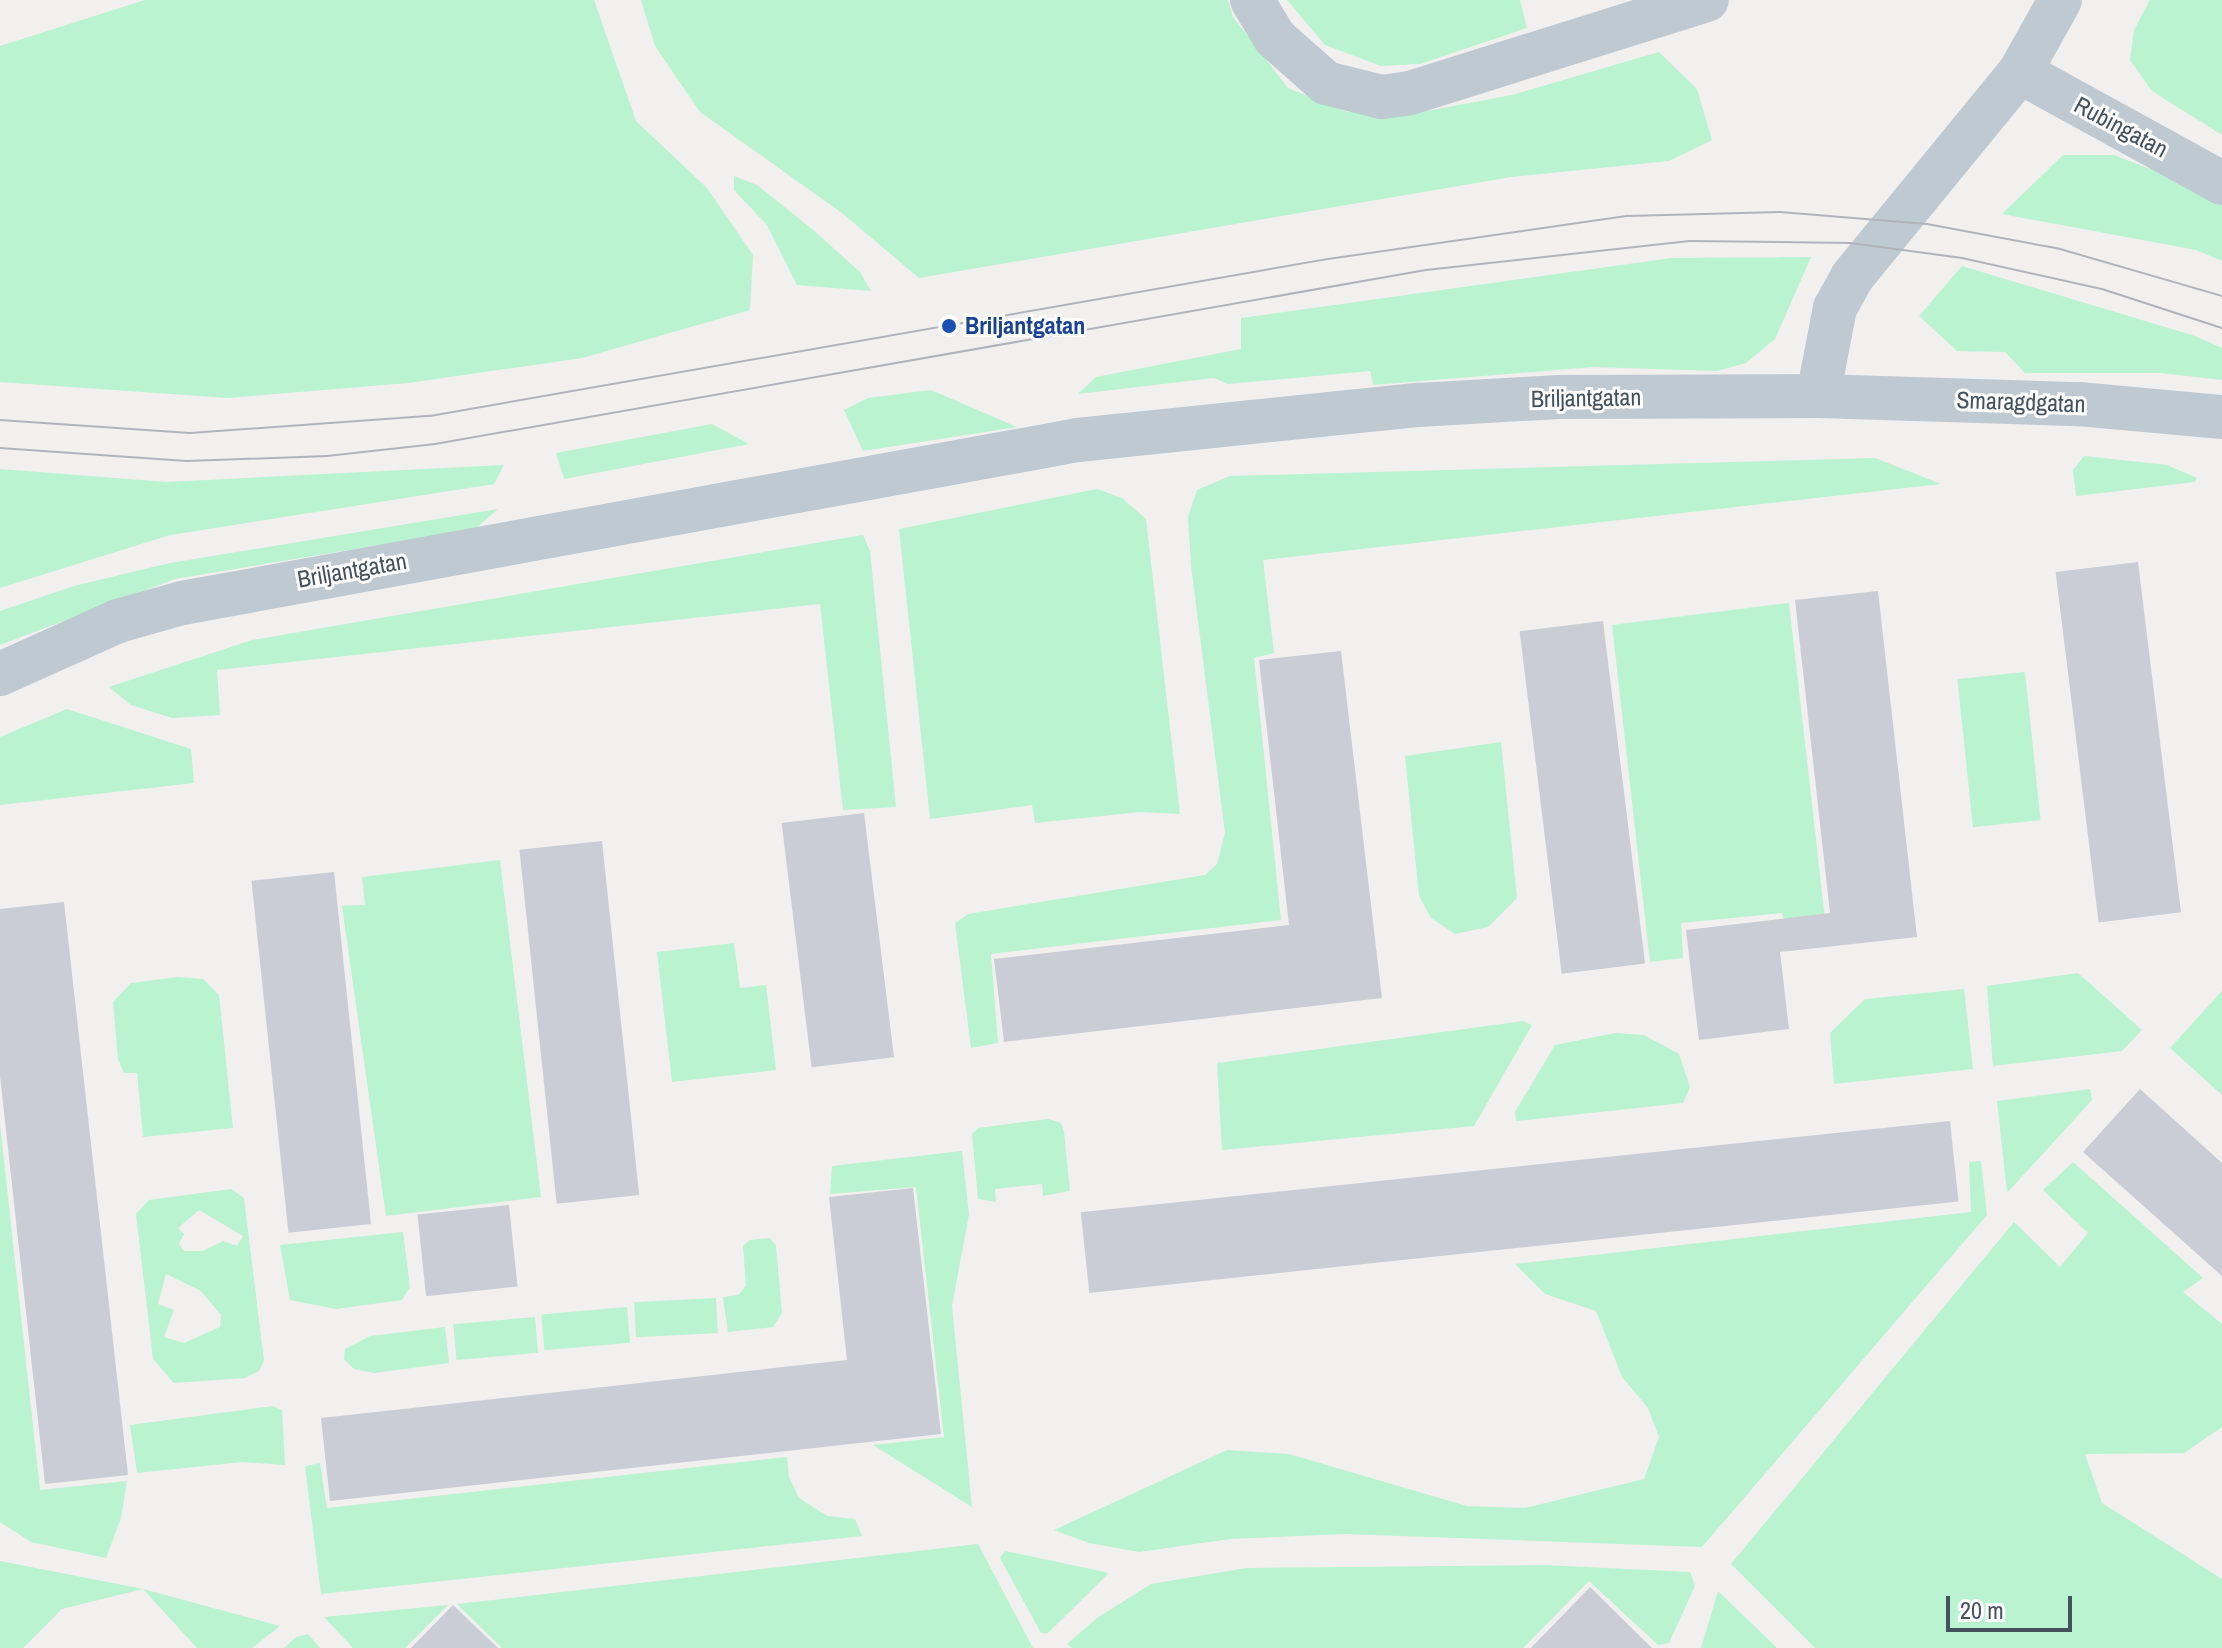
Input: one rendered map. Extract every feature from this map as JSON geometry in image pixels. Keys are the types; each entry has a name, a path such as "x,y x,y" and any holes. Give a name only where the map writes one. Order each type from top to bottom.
{"street":[{"path":"1252,0 1275,38 1326,83 1382,97 1448,82 1707,0"},
{"path":"1818,396 1835,308 1852,277 1942,173 2020,72 2060,0"},
{"name":"Rubingatan","path":"2020,72 2222,183"},
{"name":"Smaragdgatan","path":"1818,396 2079,404 2222,417"},
{"name":"Briljantgatan","path":"0,674 118,621 182,603 1078,440 1419,405 1559,397 1818,396"}],"green space":[{"path":"145,0 594,0 636,121 707,188 753,255 750,310 582,358 408,383 228,398 0,382 0,46"},
{"path":"641,0 1228,0 1233,17 1288,88 1344,111 1395,117 1512,95 1659,52 1697,89 1712,140 1669,161 1511,177 919,278 842,213 700,112 655,46"},
{"path":"1287,0 1520,0 1527,28 1420,64 1381,66 1325,45"},
{"path":"2150,0 2222,0 2222,135 2152,91 2130,60 2134,30"},
{"path":"2063,155 2114,155 2222,197 2222,261 2196,250 2002,214"},
{"path":"734,176 757,185 812,229 860,272 871,291 797,285 767,225 734,190"},
{"path":"1811,257 1775,339 1746,363 1717,371 1593,367 1373,385 1370,371 1228,384 1214,378 1078,394 1096,377 1241,349 1241,318 1672,258"},
{"path":"1962,266 2195,336 2222,348 2222,380 2161,373 2025,373 2005,352 1957,351 1919,316"},
{"path":"931,390 1017,427 863,451 844,410 868,398"},
{"path":"712,424 749,444 564,479 556,453"},
{"path":"2084,456 2167,465 2197,478 2195,482 2076,496 2073,470"},
{"path":"1875,458 1941,484 1263,560 1274,653 1254,658 1281,920 991,954 998,1043 971,1048 955,923 968,914 1205,875 1217,864 1225,833 1191,566 1188,517 1197,490 1230,476"},
{"path":"504,465 494,484 170,535 0,588 0,469 167,482"},
{"path":"1097,489 1122,498 1146,519 1180,814 1140,812 1035,823 1032,805 930,819 899,529"},
{"path":"498,509 475,529 175,579 0,645 0,611 74,586 170,563"},
{"path":"863,535 870,551 896,807 843,810 820,604 217,670 220,715 172,718 131,705 109,687 252,640"},
{"path":"1789,603 1828,945 1791,951 1782,913 1681,923 1683,958 1650,962 1612,625"},
{"path":"2025,672 2041,820 1973,827 1957,679"},
{"path":"67,709 191,749 194,783 0,805 0,737"},
{"path":"1501,742 1517,898 1488,927 1455,934 1431,918 1419,896 1405,756"},
{"path":"500,860 541,1197 386,1216 342,906 365,905 362,877"},
{"path":"734,943 740,988 766,985 776,1070 672,1082 657,952"},
{"path":"2078,973 2142,1030 2122,1051 1993,1066 1987,986"},
{"path":"178,977 203,979 219,995 233,1128 143,1137 137,1073 124,1073 118,1059 113,1002 131,983"},
{"path":"1964,989 1973,1069 1834,1084 1830,1033 1865,999"},
{"path":"2222,991 2222,1095 2170,1048"},
{"path":"1523,1021 1532,1025 1474,1126 1222,1150 1217,1063"},
{"path":"1615,1033 1644,1035 1679,1054 1690,1087 1683,1103 1516,1121 1515,1112 1555,1045"},
{"path":"2090,1089 2092,1100 2007,1193 1997,1101"},
{"path":"1048,1119 1061,1123 1064,1132 1070,1191 1043,1196 1042,1184 995,1189 996,1202 978,1199 972,1134 978,1128"},
{"path":"0,1124 40,1490 127,1481 121,1518 106,1558 31,1542 0,1522"},
{"path":"962,1151 969,1214 952,1306 972,1507 873,1445 944,1437 916,1187 830,1194 832,1166"},
{"path":"1981,1161 1987,1215 1702,1547 1345,1534 1230,1539 1139,1552 1089,1543 1054,1530 1227,1450 1289,1454 1467,1506 1525,1508 1644,1479 1659,1437 1648,1408 1622,1377 1596,1311 1545,1294 1515,1264 1971,1212 1969,1162"},
{"path":"2073,1162 2203,1278 2183,1292 2222,1324 2222,1427 2184,1453 2085,1454 2102,1503 2222,1579 2222,1648 1815,1648 1731,1564 2014,1222 2060,1267 2088,1233 2043,1190"},
{"path":"231,1189 244,1198 264,1361 259,1371 245,1378 174,1383 153,1359 136,1214 149,1200","holes":["199,1210 243,1236 237,1246 223,1241 203,1251 184,1251 179,1244 184,1234 178,1228","166,1274 201,1291 221,1315 220,1327 184,1343 164,1337 174,1310 158,1304"]},
{"path":"403,1232 410,1287 402,1300 336,1309 290,1300 280,1245"},
{"path":"770,1238 776,1246 782,1313 773,1327 728,1332 723,1297 738,1295 746,1286 743,1246 750,1240"},
{"path":"716,1298 718,1333 636,1337 634,1302"},
{"path":"627,1307 630,1343 544,1350 541,1314"},
{"path":"535,1317 538,1353 456,1360 453,1324"},
{"path":"445,1327 449,1363 374,1373 354,1369 344,1359 345,1349 370,1336"},
{"path":"273,1406 282,1410 285,1465 242,1462 137,1473 130,1425"},
{"path":"787,1457 789,1477 799,1498 827,1516 855,1519 862,1536 321,1594 305,1466 320,1463 327,1508"},
{"path":"978,1544 1033,1648 502,1648 457,1604"},
{"path":"1005,1551 1108,1574 1048,1633 1041,1633 1000,1558"},
{"path":"0,1561 143,1589 62,1609 23,1648 0,1648"},
{"path":"1544,1565 1690,1572 1695,1586 1669,1643 1658,1645 1589,1581 1523,1648 1072,1648 1067,1644 1097,1618 1151,1584 1246,1568"},
{"path":"143,1589 280,1626 252,1648 197,1648"},
{"path":"1718,1591 1777,1648 1701,1648"},
{"path":"448,1605 405,1648 353,1648 324,1617"},
{"path":"308,1634 320,1648 284,1648 296,1637"}],"building":[{"path":"2138,562 2181,912 2099,922 2056,572"},
{"path":"1878,591 1917,937 1780,952 1789,1029 1699,1040 1686,930 1830,913 1795,600"},
{"path":"1603,621 1645,963 1562,974 1520,631"},
{"path":"1341,651 1382,998 1004,1042 994,959 1289,925 1259,660"},
{"path":"864,813 894,1057 812,1067 782,823"},
{"path":"602,841 639,1195 557,1204 519,850"},
{"path":"334,872 371,1224 288,1233 251,881"},
{"path":"64,902 128,1475 45,1484 0,1076 0,909"},
{"path":"2140,1089 2222,1163 2222,1276 2083,1152"},
{"path":"1950,1121 1958,1202 1089,1293 1081,1212"},
{"path":"913,1188 941,1434 330,1501 321,1418 847,1360 829,1197"},
{"path":"509,1205 518,1287 426,1296 418,1215"},
{"path":"1590,1587 1652,1648 1531,1648"},
{"path":"453,1605 498,1648 411,1648"}],"tram line":[{"path":"0,420 190,433 430,416 1328,259 1628,216 1780,212 1927,224 2060,249 2222,296"},
{"path":"0,448 187,461 327,456 435,444 1426,270 1689,241 1850,243 1962,258 2102,289 2222,328"}],"place":[{"name":"Briljantgatan","path":"949,326"}]}
